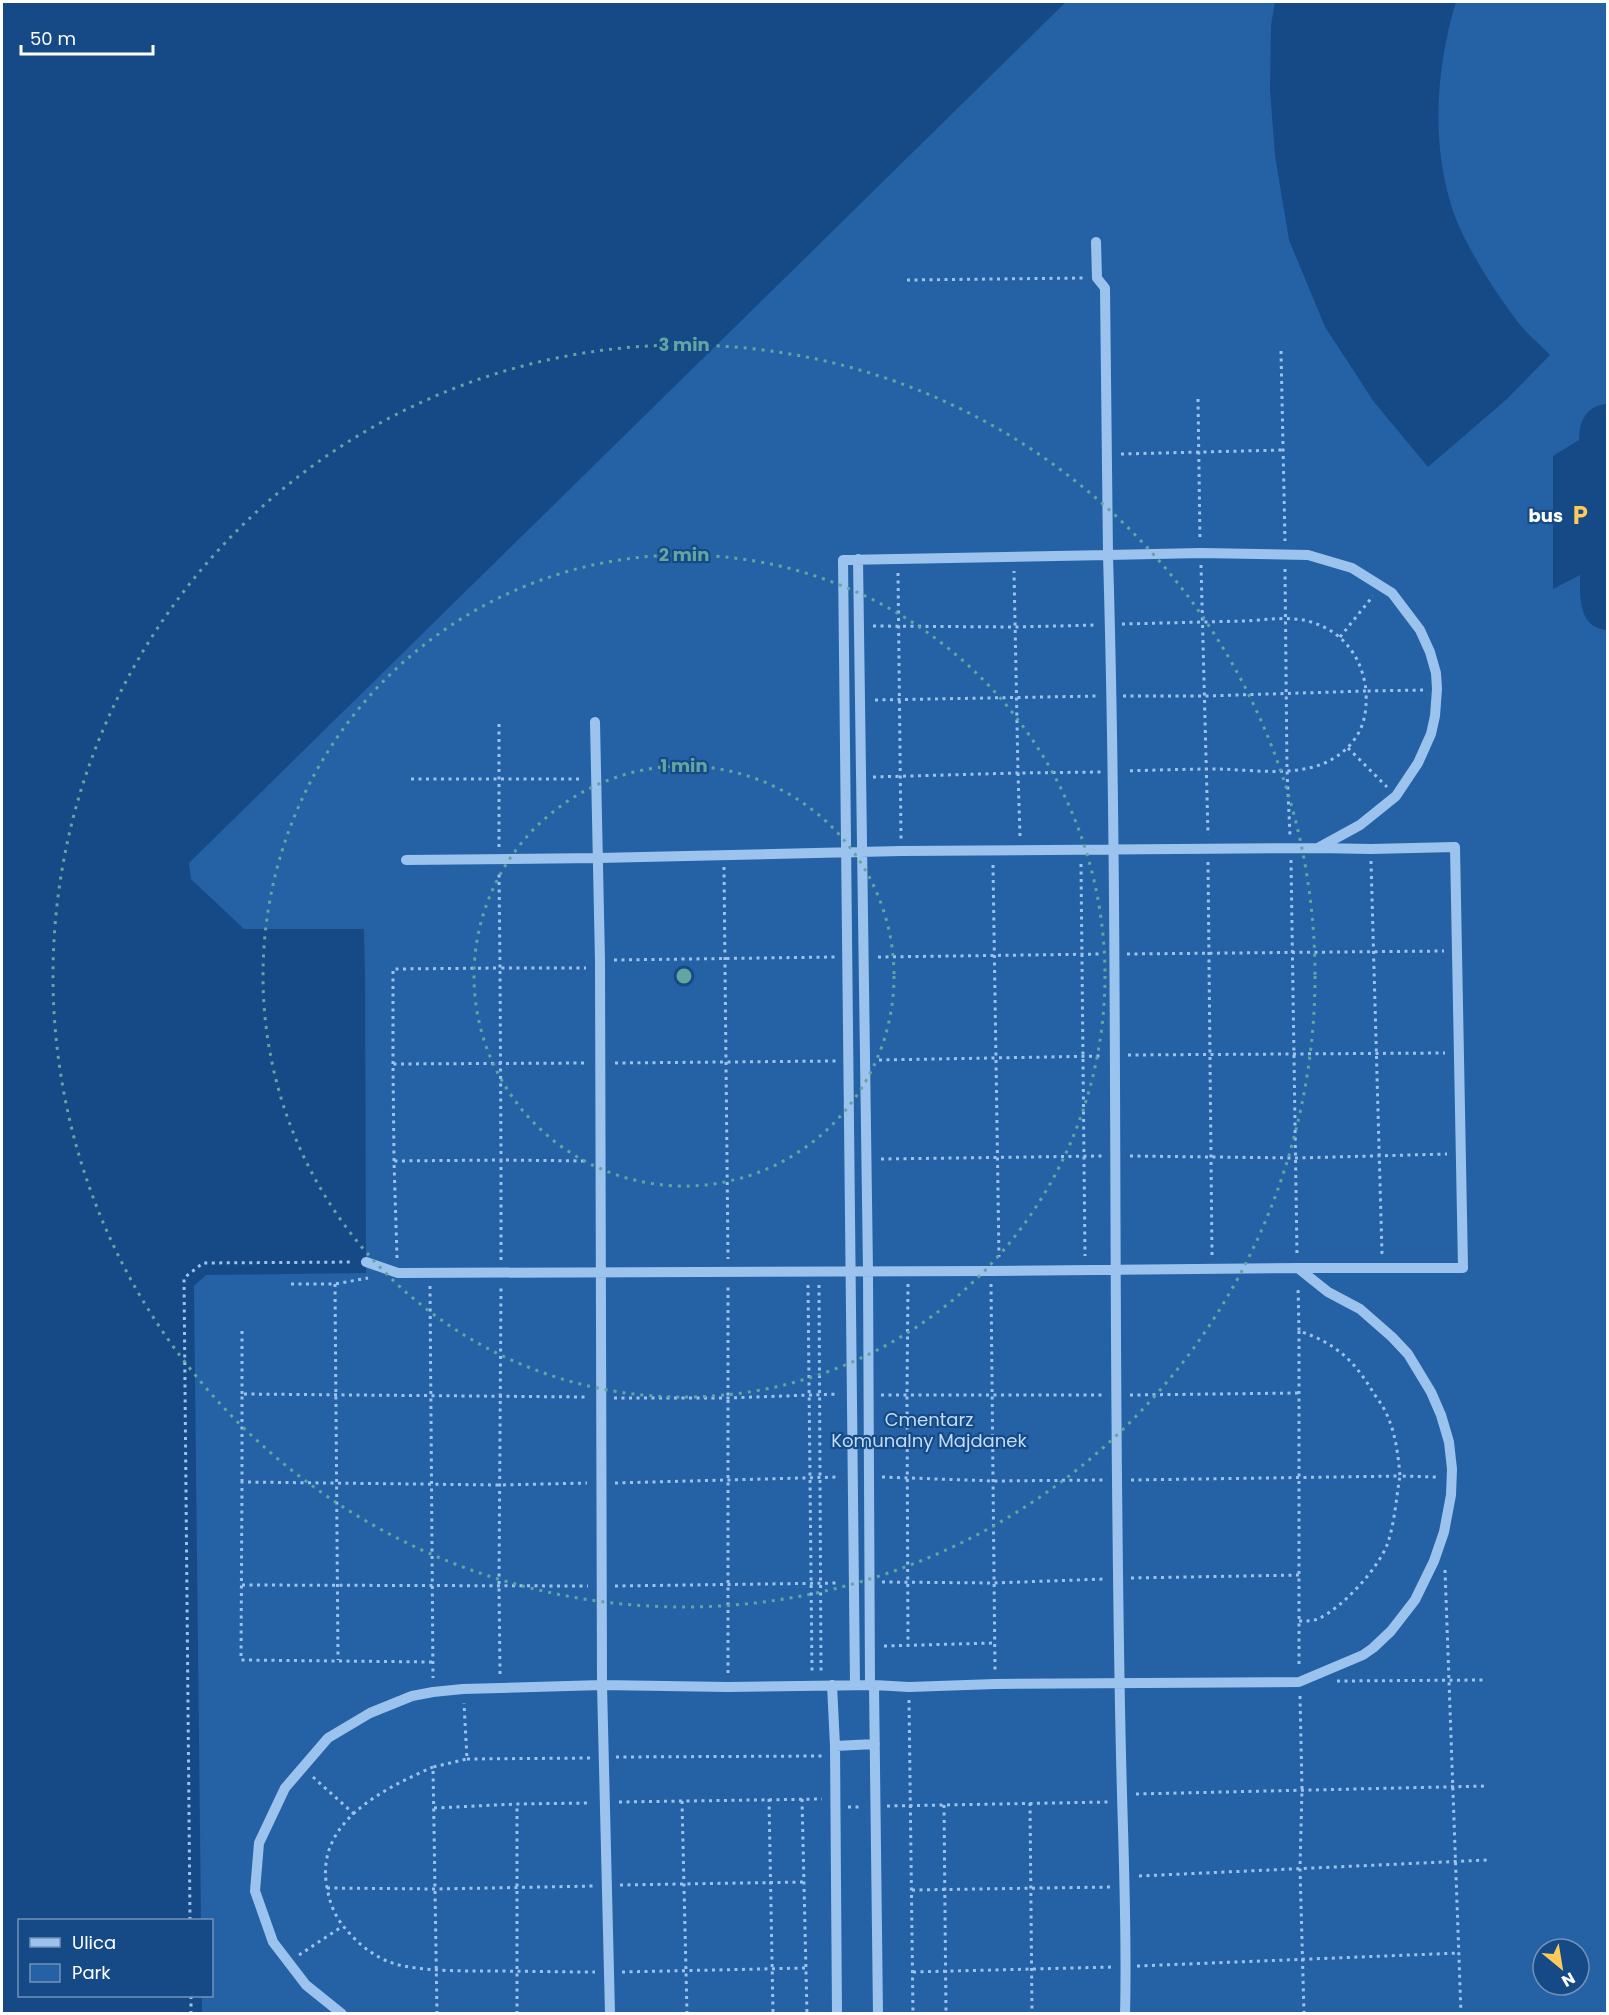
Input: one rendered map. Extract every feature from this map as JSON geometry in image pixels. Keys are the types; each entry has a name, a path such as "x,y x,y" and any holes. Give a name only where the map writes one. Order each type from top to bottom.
{"street":[{"path":"1096,242 1097,278 1105,288 1115,954 1117,1480 1125,1882 1125,2013"},
{"path":"855,1685 843,560 1201,553 1308,555 1347,566 1382,585 1402,603 1420,630 1430,652 1436,673 1437,689 1431,734 1419,763 1396,796 1360,825 1318,848"},
{"path":"858,559 868,1271 870,1646 875,1744 878,2013"},
{"path":"595,722 600,964 602,1685 610,2013"},
{"path":"366,1262 398,1273 1463,1268 1455,847 901,851 405,860"},
{"path":"342,2013 306,1985 273,1942 255,1891 259,1843 285,1788 328,1738 370,1713 412,1696 463,1689 602,1685 728,1687 872,1684 909,1687 995,1684 1299,1682 1363,1655 1373,1648 1392,1631 1415,1600 1434,1562 1447,1520 1451,1495 1449,1442 1441,1415 1427,1384 1408,1354 1360,1309 1328,1292 1298,1268"},
{"path":"822,1685 835,1751 837,2013"},
{"path":"835,1751 875,1744"}],"path":[{"path":"907,280 1097,278"},
{"path":"1281,351 1287,771 1291,848 1297,1158 1299,1682 1302,1789 1300,1868 1304,2013"},
{"path":"1198,399 1208,848 1212,1269"},
{"path":"1107,454 1282,450"},
{"path":"1013,557 1020,850"},
{"path":"898,559 901,851"},
{"path":"1340,637 1382,585"},
{"path":"859,626 1015,627 1286,619 1314,622 1340,637 1351,648 1365,677 1366,691 1365,720 1360,733 1348,748 1327,763 1314,768 1287,771 1206,769 861,777"},
{"path":"860,700 1205,696 1437,689"},
{"path":"1348,748 1396,796"},
{"path":"411,779 596,779"},
{"path":"1371,849 1382,1268"},
{"path":"993,850 998,1158 992,1394 995,1684"},
{"path":"1081,850 1085,1270"},
{"path":"724,856 728,1272 728,1687"},
{"path":"863,957 1458,951"},
{"path":"291,1284 335,1284 398,1273 394,1161 393,969 500,968 725,959 848,957"},
{"path":"500,968 499,1586 501,1688"},
{"path":"865,1060 1459,1053"},
{"path":"393,1064 848,1061"},
{"path":"866,1159 1084,1156 1297,1158 1461,1154"},
{"path":"394,1161 601,1161"},
{"path":"190,1919 184,1278 203,1263 366,1262"},
{"path":"814,1271 819,1395 822,1685"},
{"path":"814,1271 810,1396 810,1584 822,1685"},
{"path":"908,1271 909,1645"},
{"path":"430,1273 434,1692"},
{"path":"335,1284 338,1660"},
{"path":"242,1330 241,1660 432,1662"},
{"path":"1299,1331 1335,1347 1364,1377 1390,1422 1400,1476 1387,1545 1375,1566 1328,1614 1315,1620 1299,1621"},
{"path":"869,1394 907,1396 1299,1393"},
{"path":"242,1394 728,1398 853,1394"},
{"path":"242,1482 499,1485 854,1477"},
{"path":"869,1477 1117,1480 1452,1477"},
{"path":"1434,1562 1445,1570 1461,2013"},
{"path":"870,1582 994,1583 1299,1575"},
{"path":"242,1586 602,1586 854,1582"},
{"path":"870,1646 994,1643"},
{"path":"1334,1681 1485,1680"},
{"path":"909,1687 913,2013"},
{"path":"463,1689 467,1759"},
{"path":"806,1968 609,1972 437,1970 398,1964 372,1953 352,1938 334,1913 325,1872 327,1851 340,1828 383,1791 433,1767 467,1759 604,1758 835,1751"},
{"path":"303,1767 354,1814"},
{"path":"433,1767 437,2013"},
{"path":"911,1806 1030,1803 1302,1789 1487,1786"},
{"path":"434,1808 518,1804 835,1798"},
{"path":"769,1799 773,2013"},
{"path":"802,1799 807,2013"},
{"path":"682,1801 687,2013"},
{"path":"1030,1803 1032,2013"},
{"path":"517,2013 518,1804"},
{"path":"944,1805 946,2013"},
{"path":"912,1890 1031,1888 1300,1868 1487,1860"},
{"path":"327,1888 517,1888 804,1882"},
{"path":"288,1962 343,1926"},
{"path":"913,1972 1032,1970 1459,1953"},
{"path":"191,1997 191,2013"}],"green space":[{"name":"Cmentarz Komunalny Majdanek","path":"1066,2 1275,2 1271,25 1270,90 1275,156 1289,240 1325,327 1374,402 1428,467 1507,399 1550,355 1521,326 1492,285 1457,222 1445,183 1439,131 1440,79 1456,2 1607,2 1607,404 1594,407 1589,411 1581,426 1579,440 1553,456 1553,589 1580,575 1581,602 1586,618 1598,628 1608,630 1607,2013 202,2013 202,1997 213,1997 213,1919 201,1919 194,1286 206,1275 366,1273 364,929 244,929 191,879 189,863"}],"place":[{"name":"bus","path":"1580,515"}]}
